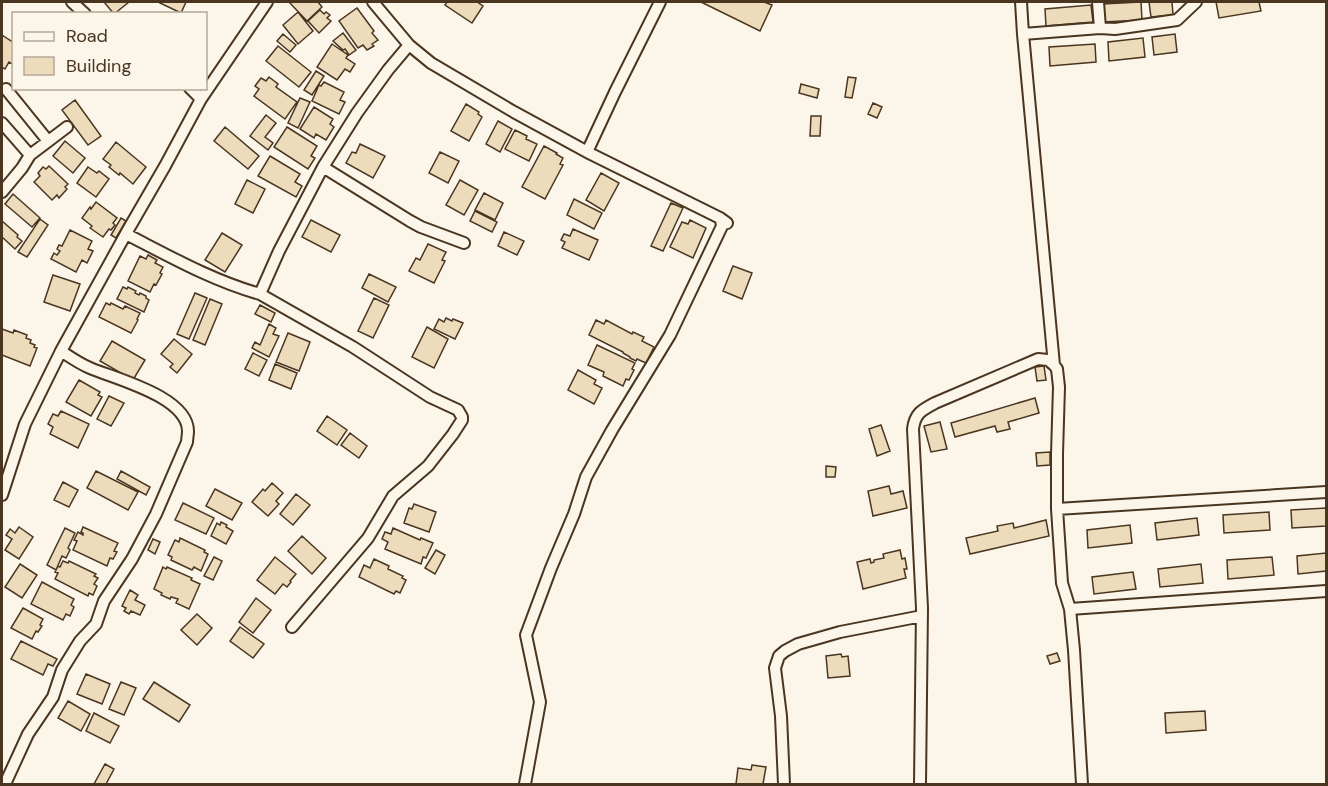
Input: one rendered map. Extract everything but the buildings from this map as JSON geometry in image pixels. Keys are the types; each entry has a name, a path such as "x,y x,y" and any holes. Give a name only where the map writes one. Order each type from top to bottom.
{"street":[{"path":"2,495 25,424 61,351 201,99 267,2"},
{"path":"374,2 409,45 430,63 587,152 727,223 721,220 722,226 670,335 612,429 586,477 574,514 526,635 540,702 525,784"},
{"path":"587,152 660,2"},
{"path":"1021,2 1054,365"},
{"path":"1098,2 1100,28"},
{"path":"1023,34 1100,28 1115,29 1177,20 1196,2"},
{"path":"260,294 279,251 323,167 357,113 409,45"},
{"path":"7,89 48,141"},
{"path":"192,90 201,99"},
{"path":"2,123 30,155"},
{"path":"2,192 30,155 67,127"},
{"path":"323,167 416,224 464,243"},
{"path":"126,234 203,272 260,294 353,346 430,397 459,410 462,417 453,434 428,466 393,496 368,538 292,627"},
{"path":"5,784 28,734 53,697 62,670 80,641 96,624 104,601 132,559 156,514 187,442 187,424 178,410 153,392 88,367 61,351"},
{"path":"920,784 922,616 914,419 922,410 935,403 1038,359 1048,360 1054,365 1057,369 1059,387 1057,454 1062,583 1070,609 1082,784"},
{"path":"1058,509 1326,492"},
{"path":"1070,609 1326,591"},
{"path":"784,784 781,716 775,668 779,656 798,644 840,632 922,616"}]}
